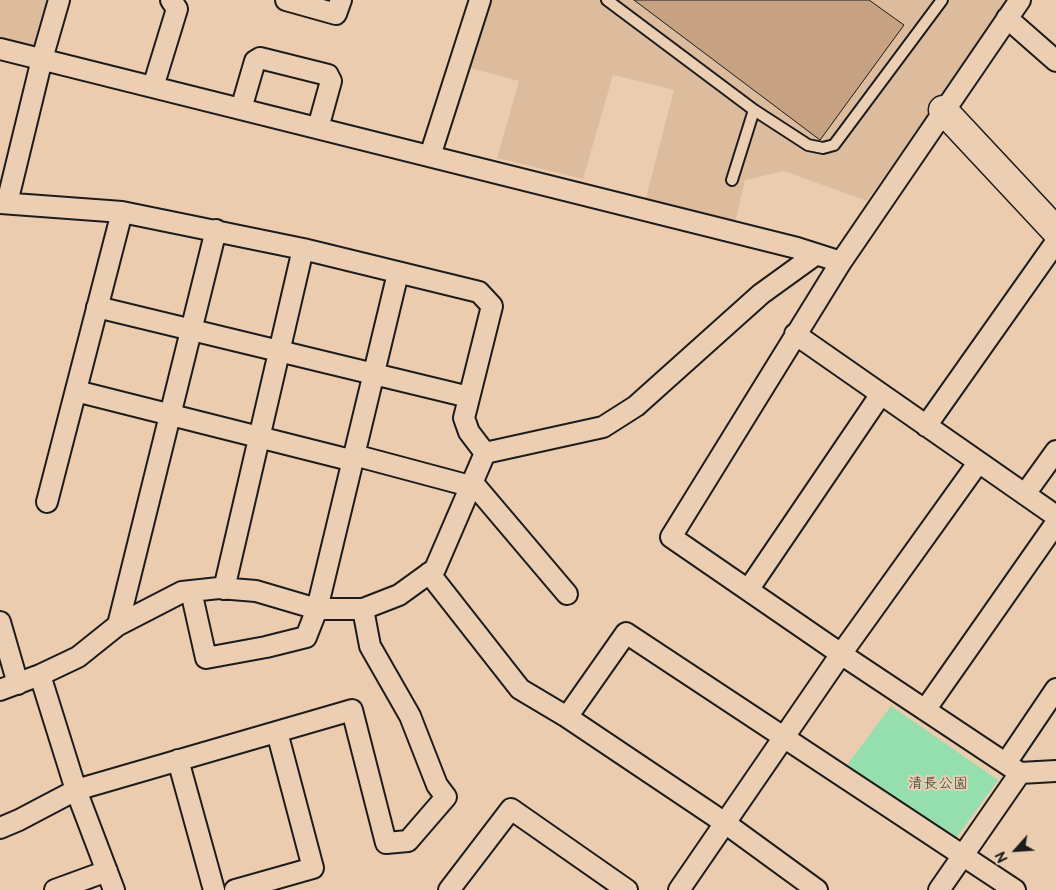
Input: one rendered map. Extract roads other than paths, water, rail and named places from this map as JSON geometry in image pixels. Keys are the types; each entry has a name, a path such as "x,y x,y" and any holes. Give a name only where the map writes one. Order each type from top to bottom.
{"street":[{"path":"59,0 3,203 122,212 303,249 479,292 492,306 464,418 469,432 485,453"},
{"path":"153,87 177,9 171,0"},
{"path":"286,0 336,14 341,0"},
{"path":"430,156 480,0"},
{"path":"1020,0 841,262 671,537 841,654 1013,768 1056,770"},
{"path":"1007,18 1056,61"},
{"path":"0,49 797,248 841,262"},
{"path":"241,109 255,61 260,58 320,72 328,75 331,81 318,128"},
{"path":"944,110 1056,231"},
{"path":"46,502 122,212"},
{"path":"118,625 216,230"},
{"path":"926,426 1056,242"},
{"path":"224,589 303,249"},
{"path":"485,453 604,427 636,406 761,294 815,255"},
{"path":"191,592 206,658 266,647 306,637 317,609 398,272"},
{"path":"97,308 469,397"},
{"path":"795,334 1056,516"},
{"path":"76,390 346,459 354,455 472,484 567,594"},
{"path":"748,590 881,394"},
{"path":"1025,494 1056,451"},
{"path":"0,622 9,687 40,676 78,657 118,625 182,592 224,589 256,591 317,609 363,609 399,595 435,569 485,453"},
{"path":"679,890 841,654 978,463"},
{"path":"926,710 1056,523"},
{"path":"429,573 520,689 567,717 725,823 817,890"},
{"path":"0,828 76,790 352,710 386,843 408,841 446,798 437,785 410,716 370,646 363,609"},
{"path":"567,717 626,633 1015,890"},
{"path":"40,676 76,790 114,890"},
{"path":"938,890 963,856 1056,688"},
{"path":"235,890 313,868 277,732"},
{"path":"178,760 214,890"},
{"path":"449,890 511,809 627,890"},
{"path":"55,890 107,871"}],"lane":[{"path":"607,0 754,110 808,145 823,148 834,146 936,2"},
{"path":"732,180 754,110"}],"park label":[{"name":"清長公園","path":"938,784"}]}
